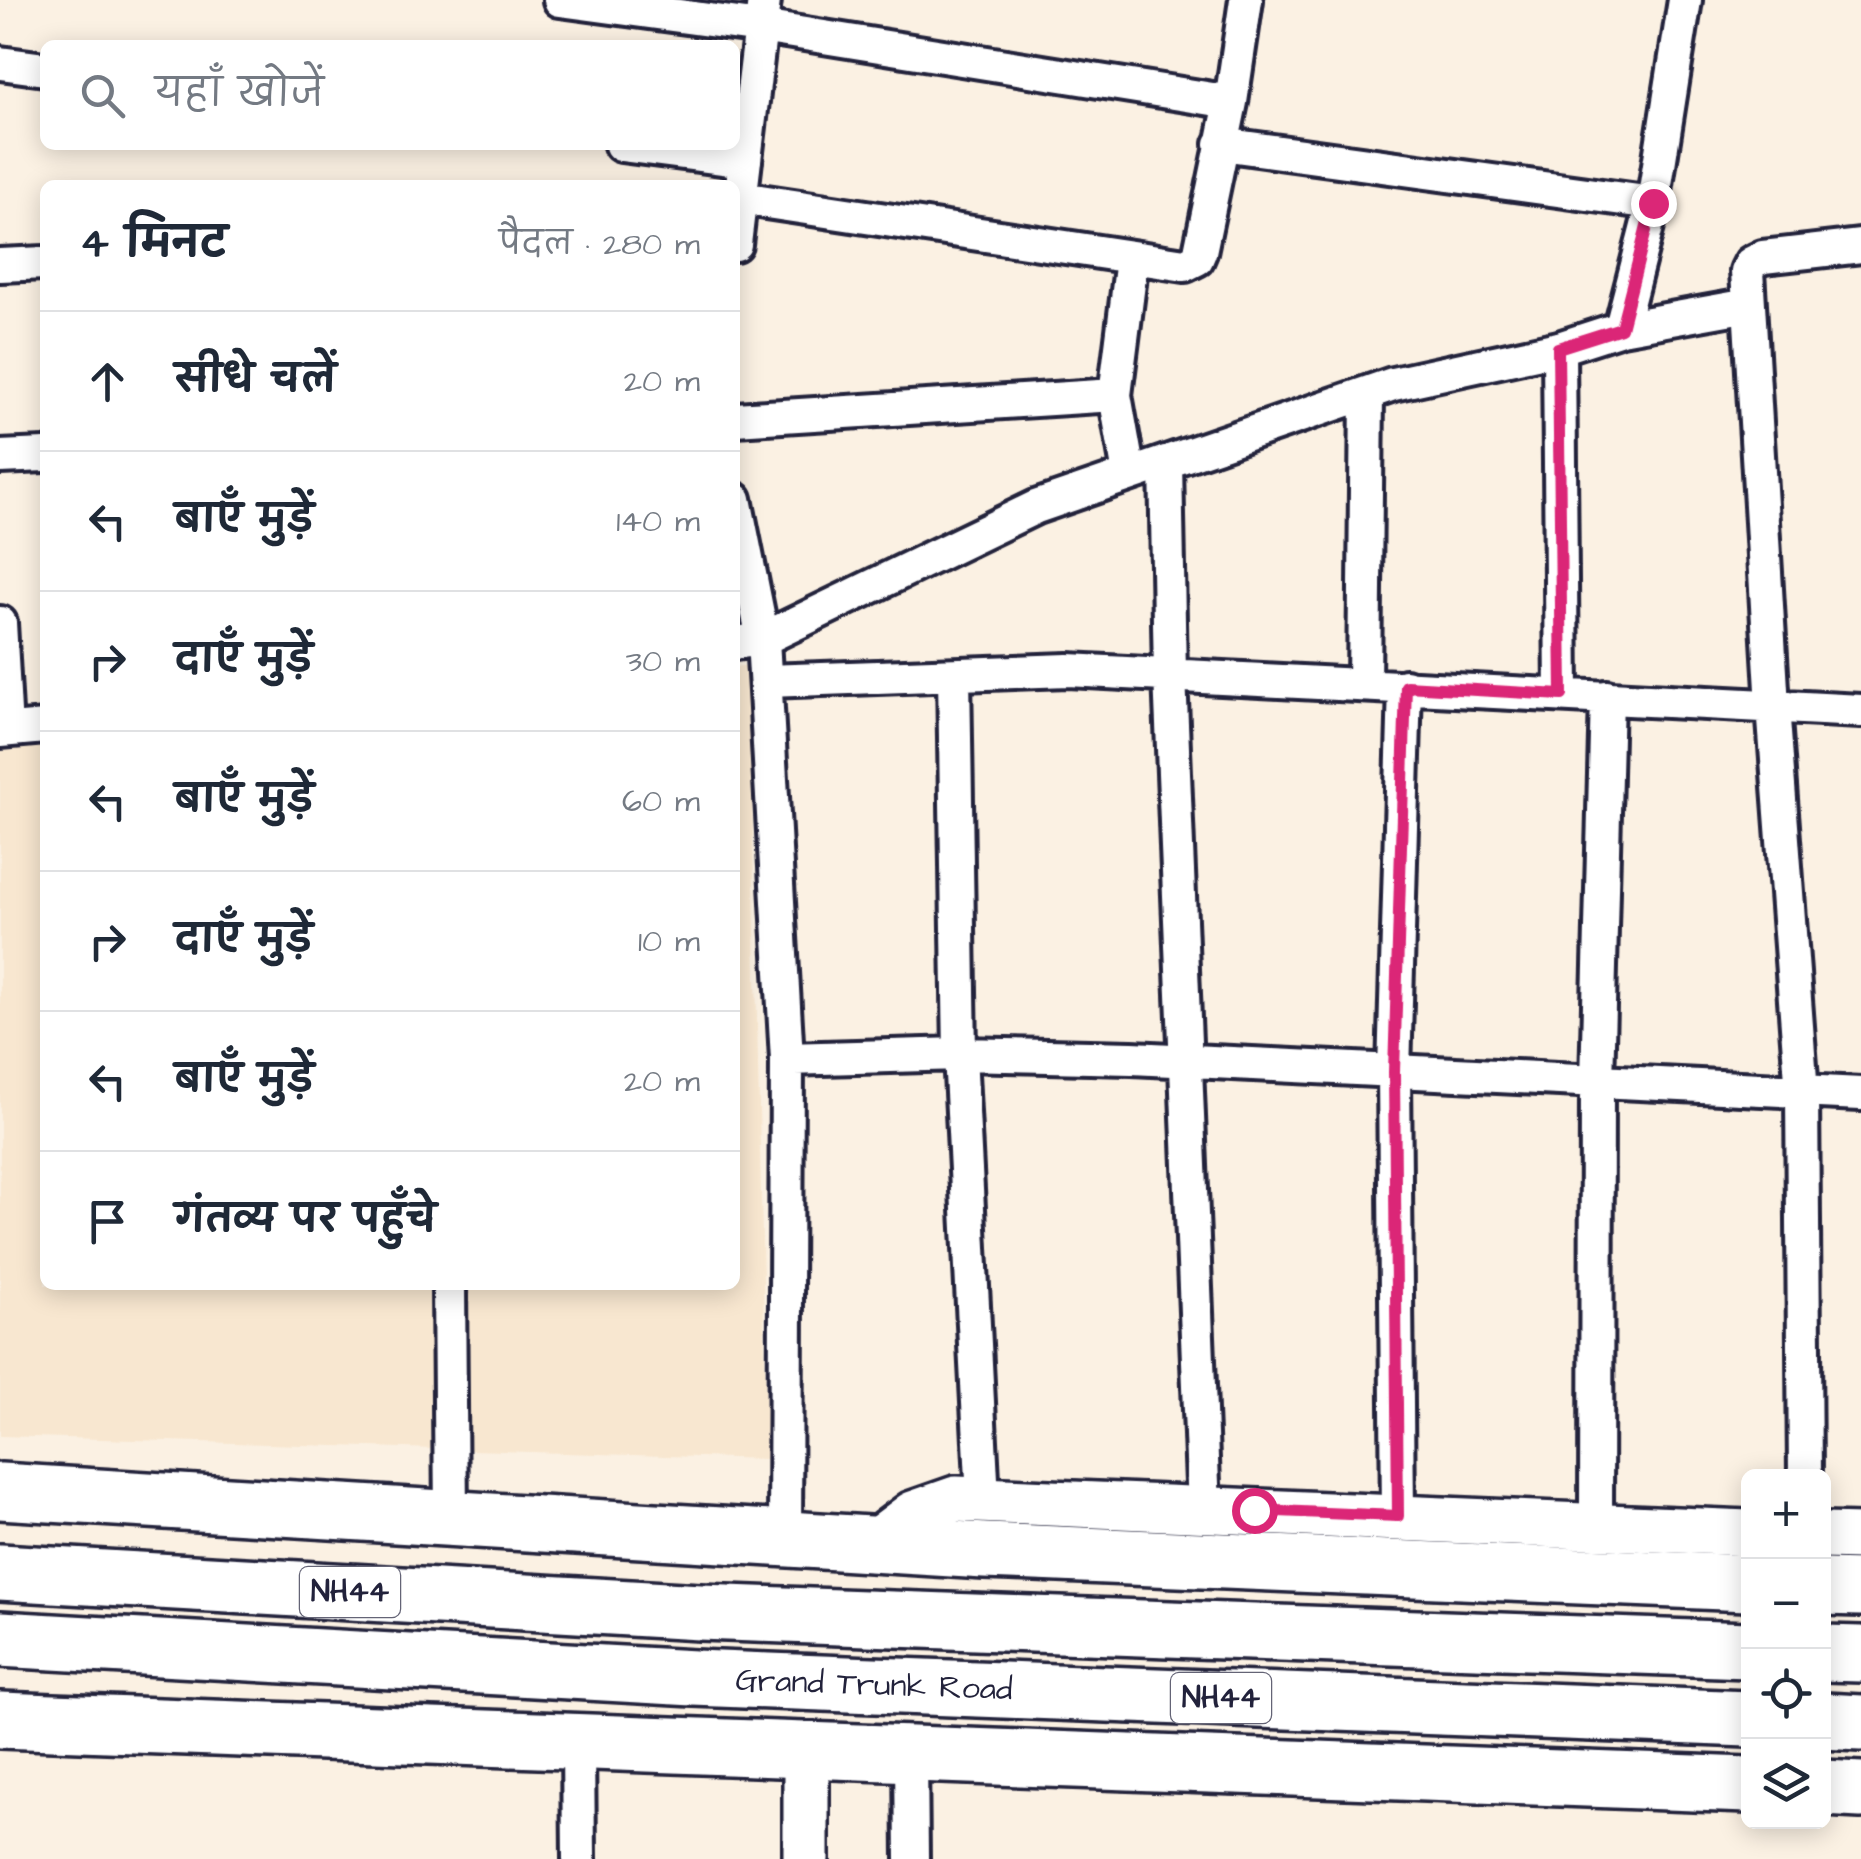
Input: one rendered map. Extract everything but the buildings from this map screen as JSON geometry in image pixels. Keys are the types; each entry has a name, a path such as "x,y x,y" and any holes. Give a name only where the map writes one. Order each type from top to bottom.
{"highway":[{"path":"0,1491 873,1544 1741,1583"},
{"name":"Grand Trunk Road","path":"0,1572 700,1612 1741,1650"},
{"path":"1831,1586 1861,1588"},
{"name":"Grand Trunk Road","path":"0,1639 694,1678 1741,1718"},
{"path":"1831,1653 1861,1654"},
{"path":"0,1720 1741,1785"},
{"path":"1831,1722 1861,1723"},
{"path":"1831,1788 1861,1790"}],"street":[{"path":"560,0 762,14 1231,102"},
{"path":"762,14 740,198 1185,264 1196,260 1231,102 1246,0"},
{"path":"1621,328 1653,203 1685,0"},
{"path":"0,63 40,68"},
{"path":"1222,144 1653,203"},
{"path":"660,150 745,161"},
{"path":"1805,1469 1802,1092 1773,706 1747,271 1763,257 1861,246"},
{"path":"1129,474 1115,395 1132,259"},
{"path":"0,265 40,262"},
{"path":"749,641 1036,507 1392,384 1558,348 1621,328 1750,306"},
{"path":"1558,348 1562,695"},
{"path":"1364,685 1367,393"},
{"path":"740,419 1115,395"},
{"path":"0,457 40,455"},
{"path":"1166,462 1184,1061 1204,1508"},
{"path":"740,548 749,641 767,681 787,1059 785,1538"},
{"path":"0,623 3,731 40,727"},
{"path":"767,681 1068,670 1861,711"},
{"path":"954,675 960,1054 982,1499"},
{"path":"1398,1516 1394,1072 1406,686"},
{"path":"1596,1526 1597,1082 1607,697"},
{"path":"787,1059 960,1054 1184,1061 1861,1094"},
{"path":"449,1290 451,1518"},
{"path":"873,1544 913,1514 956,1499 1741,1533"},
{"path":"1831,1536 1861,1537"},
{"path":"578,1743 579,1859"},
{"path":"806,1751 806,1859"},
{"path":"912,1754 912,1859"}],"shaded area":[{"path":"749,665 767,1459 0,1436 0,744 40,740 40,1290 740,1290 740,666"}],"route":[{"path":"1254,1510 1398,1516 1394,1072 1406,686 1562,695 1558,348 1621,328 1653,203"}]}
